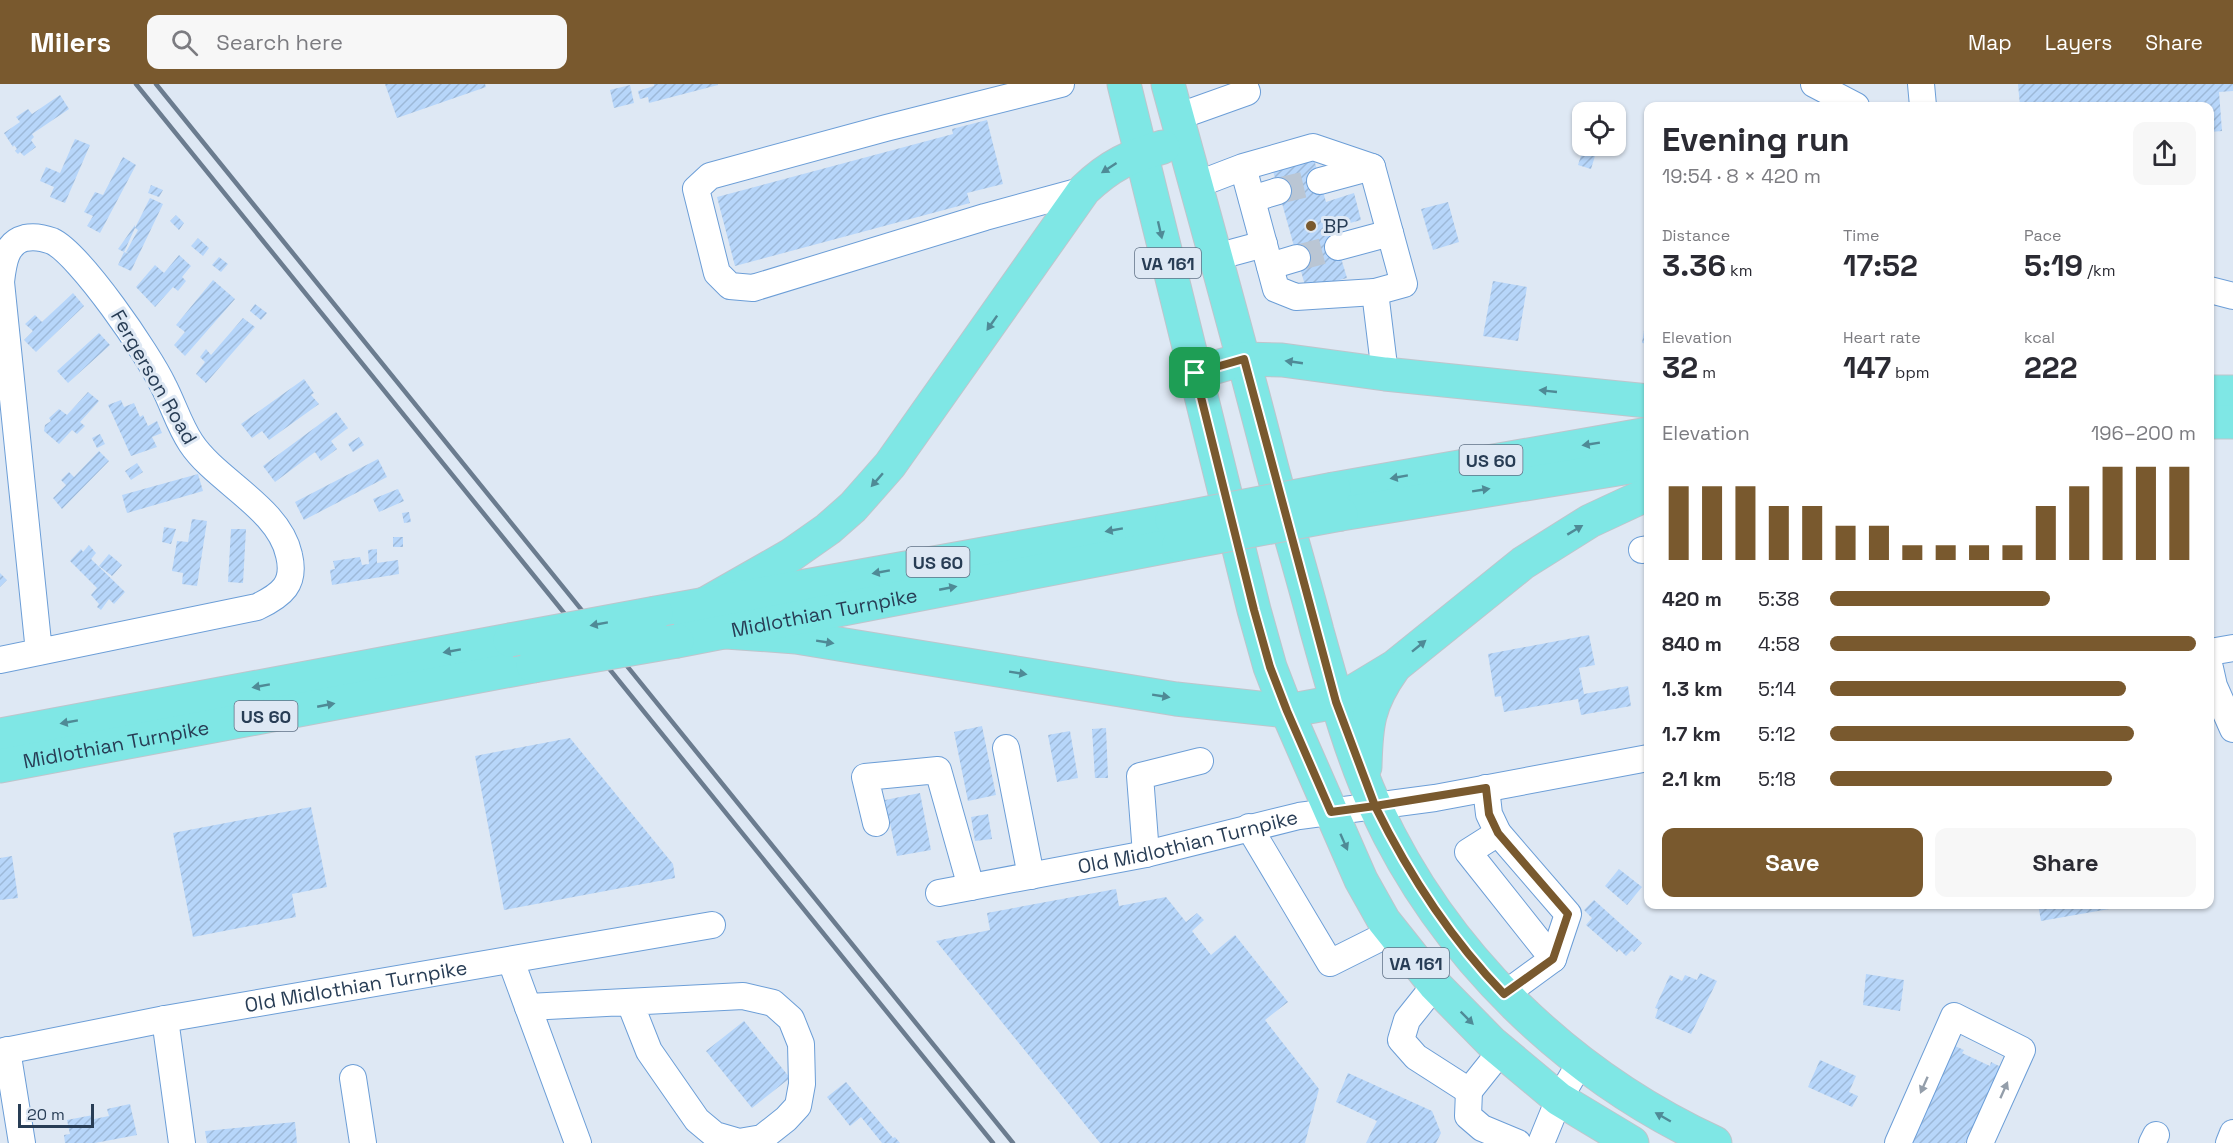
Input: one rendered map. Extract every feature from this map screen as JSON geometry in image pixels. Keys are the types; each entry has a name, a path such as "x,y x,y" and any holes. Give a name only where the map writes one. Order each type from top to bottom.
{"main road":[{"name":"VA 161","path":"1124,84 1231,520 1270,667 1361,880 1392,932 1435,985 1501,1051 1559,1099 1632,1143"},
{"path":"705,604 791,555 853,507 890,465 1084,190 1115,164 1142,153 1175,111"},
{"name":"VA 161","path":"1175,111 1336,702 1370,792 1394,845 1423,893 1456,938 1525,1016 1580,1063 1623,1093 1683,1128 1715,1143"},
{"path":"1195,373 1244,359 1282,360 1385,374 1644,401"},
{"path":"2214,392 2233,392"},
{"path":"2214,422 2233,422"},
{"name":"Midlothian Turnpike","path":"0,765 726,632 1175,532 1337,501 1644,435"},
{"name":"Midlothian Turnpike","path":"1337,501 1644,464"},
{"path":"726,632 796,637 1176,699 1287,711 1336,702 1394,667 1523,563 1590,520 1644,496"},
{"name":"Midlothian Turnpike","path":"0,735 705,604 1175,532"},
{"path":"1370,792 1365,743 1370,712 1378,692 1394,667"}],"street":[{"path":"1061,84 886,128 710,176 696,189 717,273 730,286 753,288 985,217 1084,190"},
{"path":"1175,111 1247,92 1244,84"},
{"path":"1815,84 1849,102"},
{"path":"1922,84 1923,102"},
{"path":"1196,185 1243,167 1313,147 1372,167"},
{"path":"1243,167 1276,289 1296,297 1375,292 1404,284 1372,167"},
{"path":"1320,181 1372,167"},
{"path":"1252,199 1278,191"},
{"path":"1338,248 1390,233"},
{"name":"Fergerson Road","path":"0,660 39,652 257,607 275,598 285,589 290,578 291,565 286,544 270,520 192,445 163,383 111,304 68,254 54,242 27,237 16,241 8,251 3,264 1,282 39,652"},
{"path":"1216,257 1267,255 1297,258"},
{"path":"2214,291 2233,296"},
{"path":"1375,292 1385,374"},
{"path":"2214,651 2233,648"},
{"path":"2214,686 2233,728"},
{"path":"1006,748 1030,876"},
{"name":"Old Midlothian Turnpike","path":"939,893 1146,854 1299,816 1331,812 1370,792 1486,788 1644,759"},
{"path":"1146,854 1140,776 1200,761"},
{"path":"876,823 865,777 938,770 971,887"},
{"path":"1486,788 1489,814 1498,833 1568,914 1553,959 1504,994"},
{"path":"1248,828 1330,963 1392,932"},
{"path":"1498,833 1468,852 1553,959"},
{"name":"Old Midlothian Turnpike","path":"4,1051 165,1019 712,925"},
{"path":"511,961 578,1143"},
{"path":"1435,985 1407,1020 1401,1040 1416,1058 1469,1091"},
{"path":"528,1007 743,996 773,1003 791,1018 801,1044 802,1084 798,1106 762,1138 739,1142 716,1136 697,1120 649,1051 630,1003"},
{"path":"1898,1143 1954,1016 2022,1050 1980,1143"},
{"path":"165,1019 182,1143"},
{"path":"4,1051 22,1143"},
{"path":"1501,1051 1469,1091 1468,1116 1482,1128 1518,1143"},
{"path":"1541,1143 1559,1099 1580,1063"},
{"path":"353,1078 363,1143"},
{"path":"2229,1143 2233,1133"}],"building":[{"path":"385,84 485,84 486,87 397,118"},
{"path":"654,84 718,85 649,103 648,97 640,99 638,91 654,86"},
{"path":"2018,84 2233,84 2233,91 2219,92 2222,131 2214,132 2214,102 2020,102"},
{"path":"630,85 634,103 614,108 610,90"},
{"path":"60,95 69,109 32,134 34,137 31,140 36,147 24,156 20,152 18,154 15,151 17,149 14,145 13,147 4,133 20,122 16,117 28,109 32,114"},
{"path":"987,120 1003,184 967,193 970,203 735,266 717,197 953,134 952,129"},
{"path":"75,139 90,145 65,203 50,197 54,187 40,181 46,167 60,173"},
{"path":"1312,152 1326,202 1354,193 1361,220 1332,228 1347,278 1306,289 1271,164"},
{"path":"1581,156 1595,156 1591,169 1578,165"},
{"path":"123,157 136,165 100,233 87,226 93,216 84,212 95,192 103,195"},
{"path":"151,185 163,190 159,197 148,193"},
{"path":"150,198 163,204 131,271 118,265 124,252 130,254 126,252 138,230 135,228"},
{"path":"1448,202 1459,242 1433,250 1421,209"},
{"path":"176,215 184,223 179,230 170,221"},
{"path":"135,225 135,228 124,252 118,249"},
{"path":"198,238 209,248 203,256 191,246"},
{"path":"179,255 191,266 182,277 186,281 178,291 173,287 155,307 136,287 155,265 164,273"},
{"path":"219,257 228,264 221,272 212,265"},
{"path":"213,280 235,299 185,356 174,345 185,332 176,325"},
{"path":"1493,281 1527,287 1518,341 1483,336"},
{"path":"73,293 84,306 36,352 24,340 33,331 25,324 35,315 42,322"},
{"path":"255,304 267,313 261,320 250,311"},
{"path":"243,318 255,327 206,383 196,374 205,362 200,357 206,349 211,355"},
{"path":"99,333 110,345 68,383 57,371"},
{"path":"304,379 314,393 311,395 319,404 269,440 262,431 252,438 241,424"},
{"path":"88,392 99,401 80,422 85,426 77,434 72,430 59,444 44,431 45,425 51,421 49,418 59,409 67,415"},
{"path":"121,400 124,407 134,403 140,417 143,415 148,426 157,421 162,433 152,437 157,447 131,456 108,405"},
{"path":"336,412 348,428 331,441 337,449 321,461 315,452 275,482 263,466"},
{"path":"100,434 105,444 97,448 92,438"},
{"path":"359,437 364,445 353,452 348,444"},
{"path":"99,451 109,461 62,509 53,498 66,485 61,480 69,472 74,477"},
{"path":"378,459 387,477 304,520 295,502"},
{"path":"137,463 143,472 131,480 125,471"},
{"path":"198,474 203,491 127,513 122,495"},
{"path":"398,489 404,501 379,512 373,499"},
{"path":"409,512 411,522 404,523 402,513"},
{"path":"192,519 207,521 197,586 182,584 183,573 172,571 177,541 188,542"},
{"path":"164,527 176,529 171,544 162,542"},
{"path":"231,529 246,529 243,583 228,582"},
{"path":"393,537 403,537 403,547 393,547"},
{"path":"89,545 96,553 91,559 125,592 114,604 109,599 101,610 91,595 97,588 70,561 81,549 83,552"},
{"path":"377,549 377,563 398,560 399,574 332,585 330,570 335,569 333,561 360,557 362,565 369,564 368,550"},
{"path":"109,554 122,565 112,576 99,566"},
{"path":"0,573 7,580 0,587"},
{"path":"1589,635 1595,665 1579,668 1584,694 1628,686 1631,706 1581,715 1578,699 1504,712 1501,696 1495,697 1488,654"},
{"path":"982,726 996,795 968,801 954,732"},
{"path":"1106,728 1108,778 1095,778 1092,729"},
{"path":"1070,731 1078,778 1057,782 1048,735"},
{"path":"570,738 673,864 675,878 504,910 475,756"},
{"path":"920,793 931,850 897,856 885,800"},
{"path":"311,807 327,887 292,894 296,917 193,937 173,833"},
{"path":"988,814 992,839 975,841 971,817"},
{"path":"12,856 18,898 0,900 0,858"},
{"path":"1619,869 1642,887 1627,905 1605,886"},
{"path":"1116,889 1119,906 1166,897 1186,922 1197,913 1204,920 1192,931 1211,955 1235,935 1288,1002 1265,1020 1319,1089 1305,1143 1100,1143 936,941 990,930 987,913"},
{"path":"1594,900 1642,943 1634,952 1632,950 1626,956 1619,949 1617,952 1586,925 1592,918 1584,910"},
{"path":"2039,909 2109,909 2041,921"},
{"path":"1700,973 1717,981 1691,1034 1655,1018 1658,1009 1655,1008 1670,975 1682,981 1685,975 1697,980"},
{"path":"1866,974 1904,980 1900,1011 1863,1005"},
{"path":"744,1021 790,1078 752,1108 706,1051"},
{"path":"1955,1046 1964,1050 1962,1053 1990,1066 1991,1062 2001,1067 1965,1143 1910,1143"},
{"path":"1820,1060 1856,1076 1849,1092 1858,1096 1852,1107 1808,1087"},
{"path":"1348,1073 1432,1111 1441,1133 1436,1143 1366,1143 1377,1121 1336,1102"},
{"path":"846,1082 893,1138 895,1137 900,1143 882,1143 861,1117 850,1126 827,1097"},
{"path":"130,1104 137,1135 95,1143 65,1143 64,1135 70,1134 67,1120 93,1115 94,1119 109,1116 107,1109"},
{"path":"295,1122 297,1143 207,1143 205,1131"}],"tunnel":[{"path":"1278,191 1320,181"},
{"path":"1297,258 1338,247"}],"railway":[{"path":"136,84 993,1143"},
{"path":"156,84 1013,1143"}],"place":[{"name":"BP","path":"1311,226"}],"route":[{"path":"1195,373 1244,359 1336,702 1375,806 1486,788 1489,814 1498,833 1568,914 1553,959 1504,994 1456,938 1423,893 1394,845 1375,806 1331,812 1270,667 1195,373"}]}
